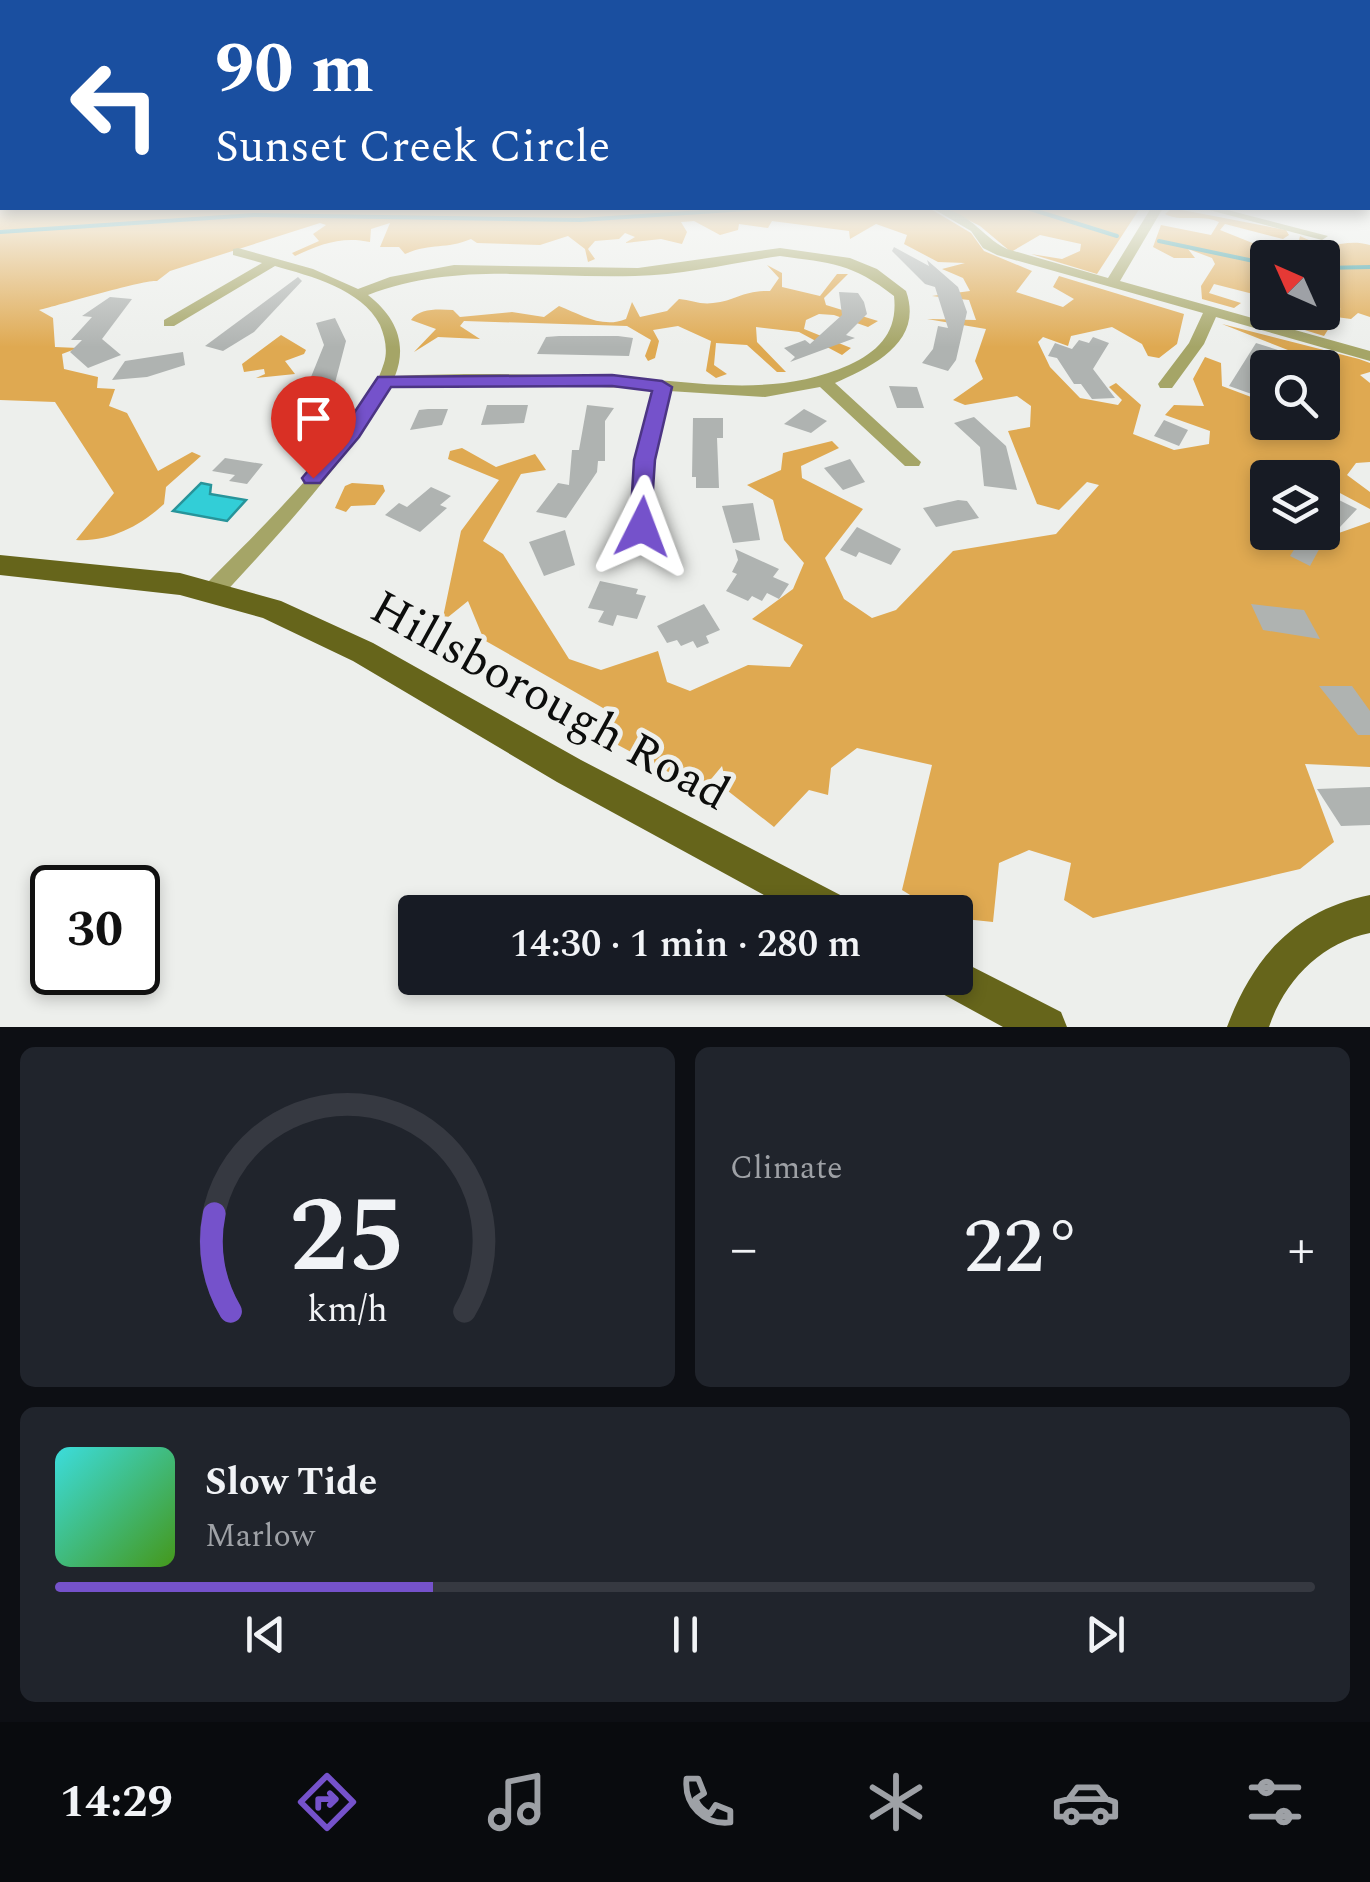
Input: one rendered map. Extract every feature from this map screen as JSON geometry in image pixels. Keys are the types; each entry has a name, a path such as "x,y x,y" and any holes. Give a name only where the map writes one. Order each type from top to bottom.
{"main road":[{"name":"Hillsborough Road","path":"0,565 214,590 271,608 363,652 569,772 800,895"},
{"path":"1248,1027 1278,969 1310,934 1353,915 1370,914"},
{"path":"973,988 1046,1027"}],"street":[{"path":"1000,251 1370,356"},
{"path":"1112,283 1132,251"},
{"path":"214,590 352,433 385,381 393,359 394,341 376,308 358,294 238,252"},
{"path":"358,294 395,280 454,269 623,273 780,252 826,256 892,284 901,294 904,311 897,338 884,350 824,382 750,394 612,381 385,381"},
{"path":"169,323 271,264"},
{"path":"1166,384 1196,344 1212,310"},
{"path":"824,382 912,462"},
{"path":"642,527 645,460 662,387"}],"shaded area":[{"path":"0,251 233,251 170,271 157,281 39,310 53,318 55,347 78,348 62,354 64,369 98,377 97,388 115,389 109,406 127,413 158,471 192,452 201,456 166,487 164,504 124,531 76,540 114,493 55,402 0,400"},
{"path":"917,251 984,251 1032,271 1016,292 1063,307 1074,299 1053,287 1059,276 1184,314 1177,344 1159,358 1148,356 1142,344 1112,327 1071,336 1068,346 1043,337 1038,342 1050,367 1080,398 1118,405 1122,400 1109,387 1116,383 1141,405 1133,434 1174,450 1209,444 1210,431 1165,415 1174,405 1204,406 1193,379 1205,357 1221,363 1222,386 1250,397 1250,440 1340,440 1340,354 1370,363 1370,372 1360,375 1370,383 1370,462 1356,463 1347,475 1370,492 1370,509 1340,493 1340,460 1250,460 1250,550 1340,550 1340,533 1370,522 1370,767 1305,764 1334,842 1300,869 1093,918 1064,900 1071,863 1029,850 999,863 993,922 973,920 973,895 910,895 902,890 932,765 857,748 831,768 828,795 809,790 774,827 728,791 722,766 702,790 618,745 603,708 484,640 468,601 442,622 461,531 499,480 448,459 450,451 462,448 496,467 535,454 546,470 521,474 483,541 503,554 569,659 601,670 658,651 667,682 690,691 748,665 790,667 803,645 752,619 793,589 804,563 784,540 773,500 747,485 781,470 783,453 832,441 839,448 801,466 802,478 863,509 825,558 844,599 872,618 896,610 953,551 1056,534 1099,485 1087,482 1059,510 1037,504 1008,431 1030,427 1031,406 1017,396 965,405 953,400 983,379 975,361 986,329 927,319 976,320 969,300 932,296 970,291 963,278 942,269 965,263 938,262"},
{"path":"1080,251 1112,251 1097,274 1031,254 1062,259"},
{"path":"1160,251 1189,251 1195,258 1174,258"},
{"path":"1193,251 1250,251 1250,293 1214,284 1209,293 1241,303 1234,308 1202,299 1201,286 1215,264 1212,258"},
{"path":"1340,251 1370,251 1370,317 1358,313 1351,319 1340,318"},
{"path":"767,265 782,273 782,287 820,296 837,274 848,274 824,298 826,305 878,321 868,327 819,314 806,320 804,329 851,348 842,355 799,332 756,327 757,342 786,372 777,372 747,345 716,343 714,365 727,374 716,378 706,371 711,341 678,326 653,330 659,341 655,358 648,361 645,356 651,340 627,326 464,321 460,326 480,339 438,337 414,352 436,329 411,320 424,311 453,310 460,317 512,312 544,317 559,306 591,319 617,322 626,319 632,302 640,317 667,311 679,299 709,303 770,291 779,278"},
{"path":"1222,324 1324,350 1288,350"},
{"path":"1305,330 1328,330 1324,336"},
{"path":"281,335 306,350 285,361 295,374 256,378 265,374 264,369 244,372 242,364"},
{"path":"383,485 385,491 375,505 351,506 346,512 335,508 345,486"}],"water":[{"path":"201,483 211,485 210,494 246,500 227,521 173,511"}],"building":[{"path":"892,251 901,251 929,266 927,260 958,287 967,312 956,360 948,371 922,363 933,349 938,326 948,328 935,287 925,284"},
{"path":"298,277 302,281 254,332 223,351 205,346"},
{"path":"839,292 858,293 864,302 867,314 846,335 855,338 790,362 795,357 784,348 805,340 810,344 842,315"},
{"path":"110,297 132,299 102,339 121,355 88,368 70,352 82,340 71,340 92,317 82,316"},
{"path":"335,318 346,341 335,383 326,403 300,404 324,345 316,323"},
{"path":"546,337 633,338 629,356 537,354"},
{"path":"1093,337 1109,343 1093,369 1115,398 1092,399 1081,384 1074,384 1057,358 1048,356 1055,343 1072,349 1079,340 1089,343"},
{"path":"1256,343 1278,350 1252,350"},
{"path":"183,352 185,365 147,377 112,380 125,361"},
{"path":"1250,353 1250,393 1229,386"},
{"path":"889,386 917,387 924,408 897,408"},
{"path":"487,405 528,405 524,423 481,425"},
{"path":"587,405 614,408 605,421 605,461 598,461 597,472 566,518 536,512 558,483 569,485 572,450 579,450"},
{"path":"448,409 442,425 410,430 419,410"},
{"path":"804,409 827,421 811,433 784,424"},
{"path":"974,417 1006,446 1017,490 984,486 980,447 954,423"},
{"path":"693,418 723,418 723,438 717,438 719,488 696,488 696,477 692,477"},
{"path":"1164,420 1188,430 1179,446 1154,436"},
{"path":"225,458 263,464 247,484 229,481 235,475 212,471"},
{"path":"850,459 865,482 843,490 824,468"},
{"path":"431,487 451,496 440,505 447,508 420,532 385,515 399,503 407,507"},
{"path":"1340,500 1357,509 1340,527"},
{"path":"967,501 979,518 936,527 923,508"},
{"path":"753,503 760,540 733,543 722,506"},
{"path":"857,527 901,549 891,565 859,552 856,557 840,550"},
{"path":"565,530 575,565 544,576 529,542"},
{"path":"735,549 779,569 773,577 789,584 779,599 767,593 762,601 752,596 748,601 726,591 737,574 732,572 738,560"},
{"path":"1294,550 1319,550 1310,566 1290,556"},
{"path":"600,581 638,589 636,594 646,596 637,619 617,615 613,626 598,622 604,611 588,608"},
{"path":"704,604 720,630 706,636 709,643 697,648 693,641 681,646 677,640 667,643 657,626"},
{"path":"1251,604 1304,610 1320,639 1263,630"},
{"path":"1319,686 1352,686 1370,711 1370,735 1358,735"},
{"path":"1370,787 1370,825 1341,826 1317,789"}],"waterway":[{"path":"1206,251 1250,260"},
{"path":"1340,268 1370,267"}],"route":[{"path":"313,478 352,433 385,381 612,381 652,385 662,387 650,425 645,460 642,527"}]}
